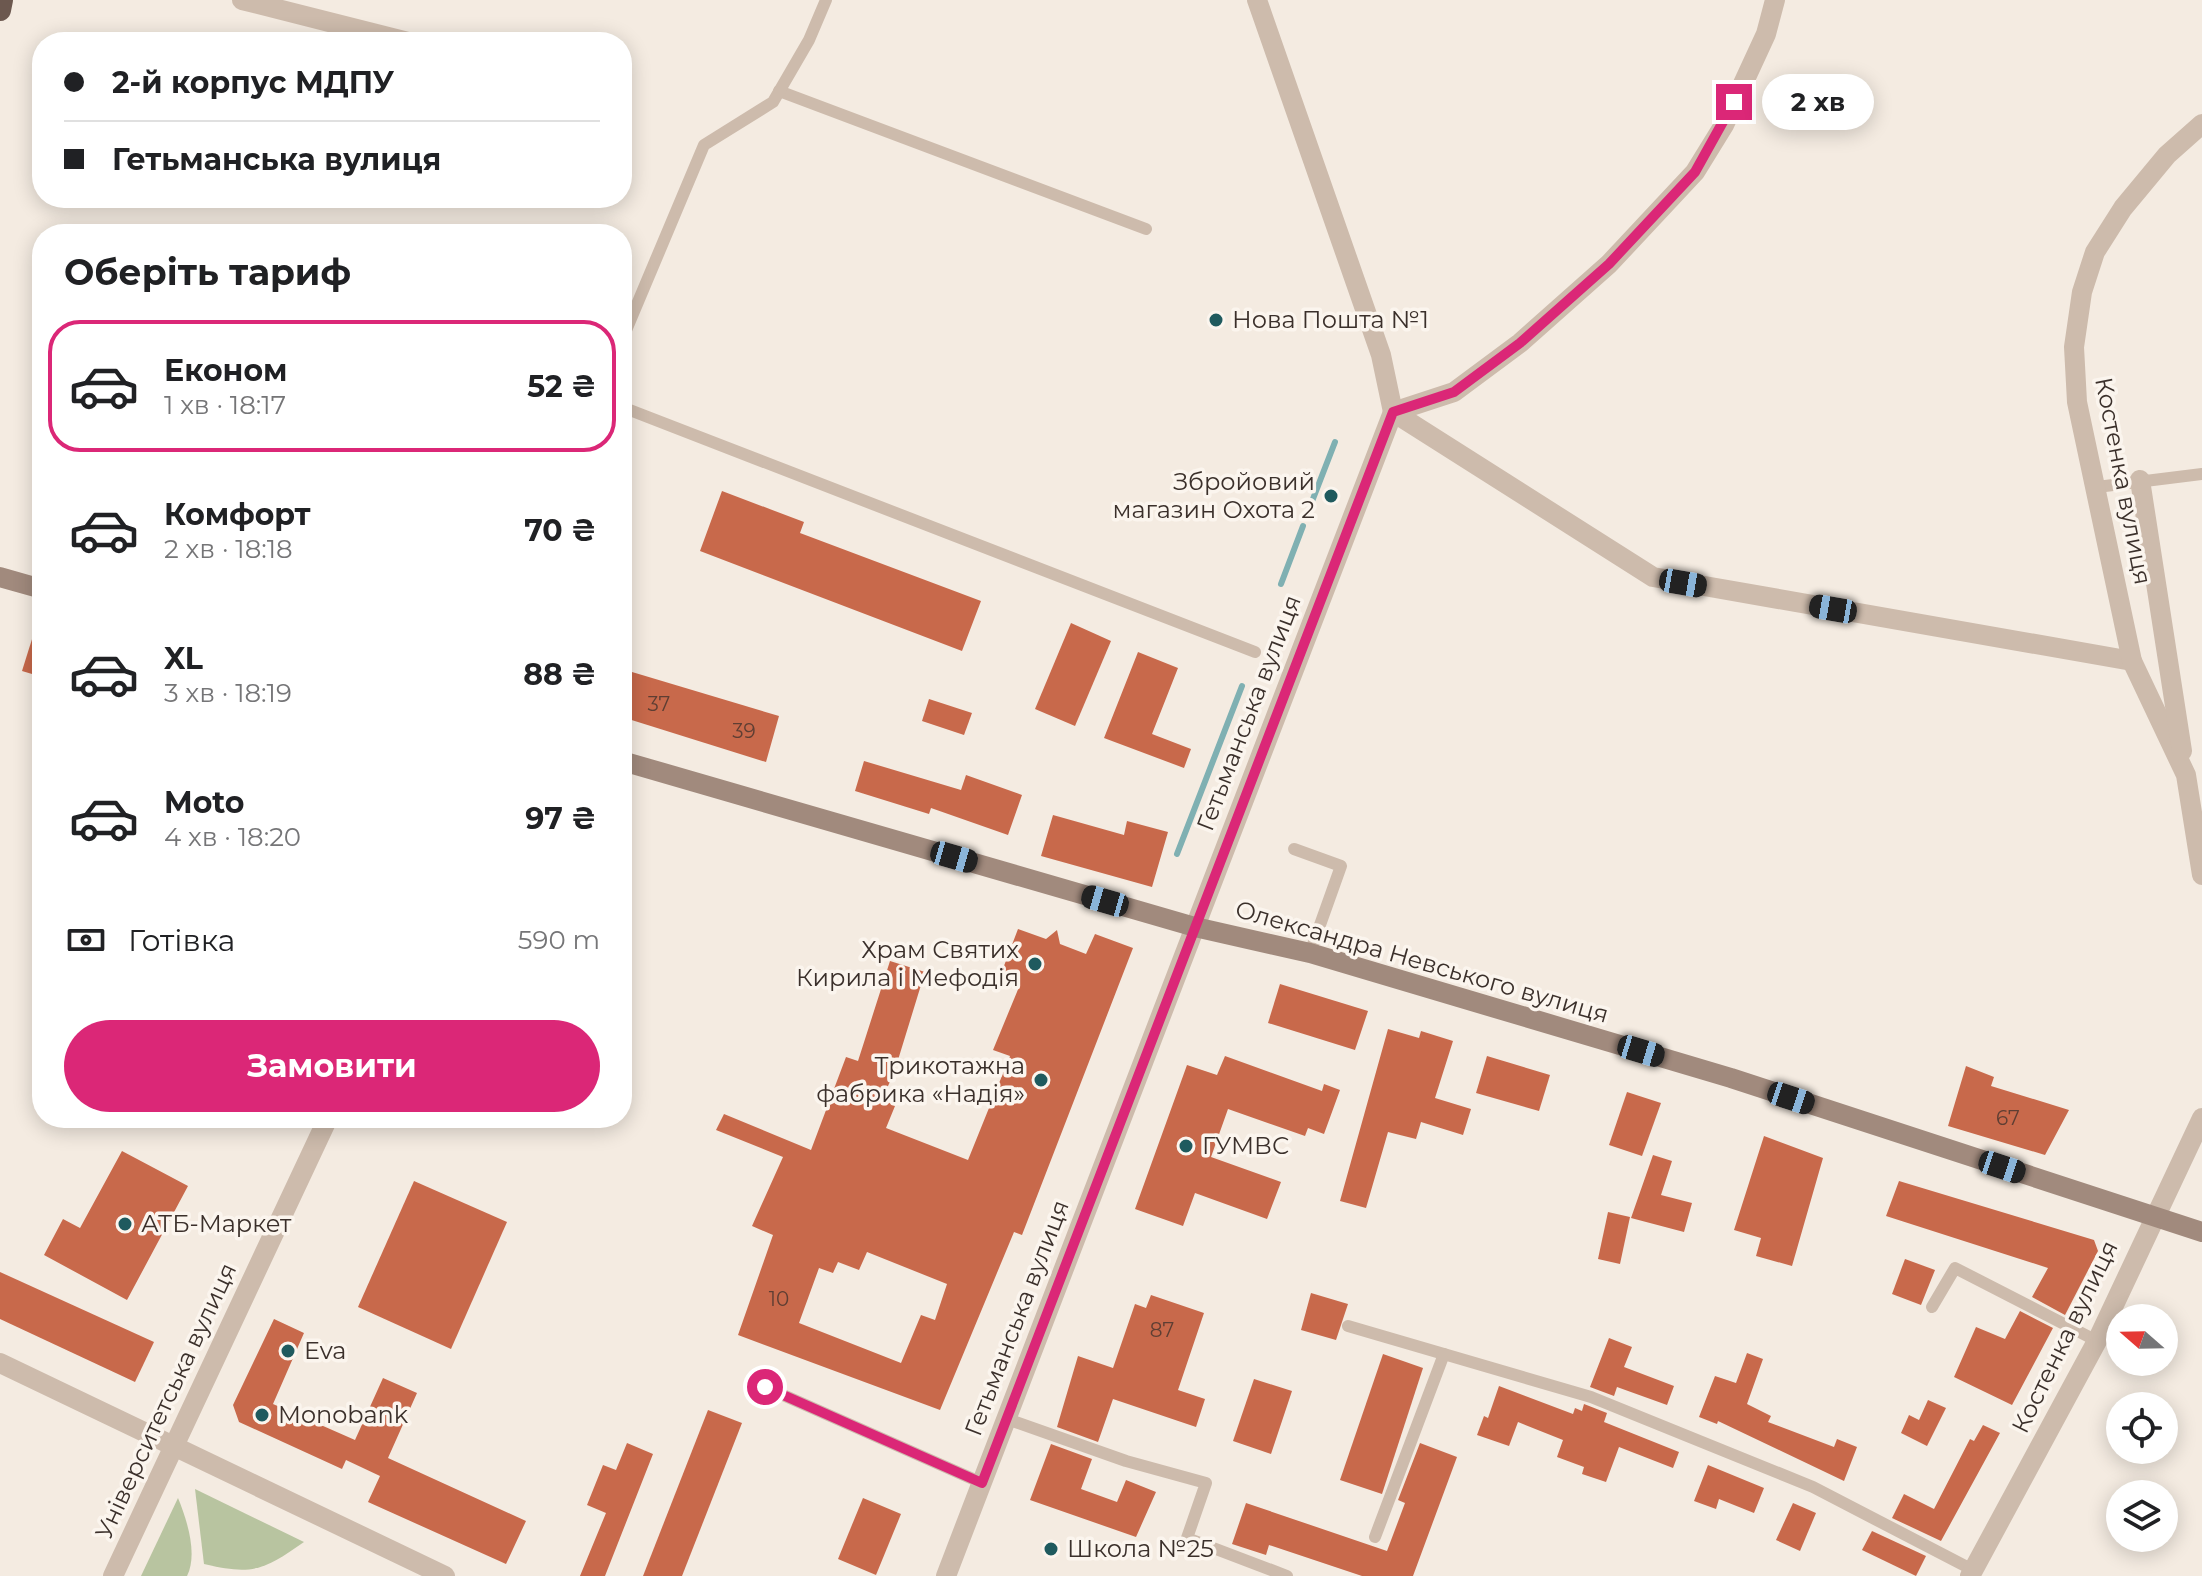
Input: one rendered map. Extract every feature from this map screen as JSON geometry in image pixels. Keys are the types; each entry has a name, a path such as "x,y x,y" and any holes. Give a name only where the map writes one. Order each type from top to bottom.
{"highway":[{"path":"0,10 2,0"}],"main road":[{"path":"0,577 32,586"},
{"name":"Олександра Невського вулиця","path":"632,764 1195,927 1310,953 1731,1078 2202,1232"}],"street":[{"path":"242,0 368,32"},
{"path":"1257,0 1381,355 1393,412 1653,577 2132,661"},
{"path":"1393,412 1454,392 1520,343 1609,264 1695,172 1724,125 1766,34 1775,0"},
{"name":"Костенка вулиця","path":"2202,124 2167,155 2123,208 2095,252 2082,292 2074,347 2077,402 2132,661 2186,775 2202,875"},
{"name":"Гетьманська вулиця","path":"946,1576 1393,412"},
{"path":"2140,480 2186,775"},
{"name":"Костенка вулиця","path":"1972,1573 2097,1341 2153,1216 2202,1118"},
{"name":"Університетська вулиця","path":"113,1576 323,1128"},
{"path":"0,1363 445,1576"}],"lane":[{"path":"632,316 704,145 773,102 809,40 826,0"},
{"path":"779,91 1146,229"},
{"path":"632,411 1255,652"},
{"path":"2097,487 2202,474"},
{"path":"1294,849 1341,866 1310,953"},
{"path":"1932,1307 1955,1268 2097,1341"},
{"path":"1348,1326 1591,1397 1813,1487 1972,1573"},
{"path":"1375,1537 1444,1354"},
{"path":"765,1387 982,1483"},
{"path":"1007,1419 1126,1461 1206,1483 1187,1538 1287,1576"}],"green space":[{"path":"195,1489 304,1542 279,1559 258,1568 221,1568 204,1564"},
{"path":"178,1498 191,1547 192,1558 187,1576 141,1576"}],"building":[{"path":"722,491 804,522 800,533 981,601 962,651 700,551"},
{"path":"1071,623 1111,641 1075,726 1035,709"},
{"path":"32,639 32,674 22,671"},
{"path":"1138,652 1178,668 1152,734 1191,749 1184,768 1104,738"},
{"path":"632,672 779,716 766,762 632,720"},
{"path":"929,699 972,713 964,735 922,721"},
{"path":"864,761 961,790 966,775 1022,795 1008,835 931,808 929,814 855,791"},
{"path":"1053,815 1124,835 1127,821 1168,832 1152,887 1041,856"},
{"path":"1018,929 1046,939 1057,930 1060,944 1086,954 1095,934 1133,948 1022,1235 1014,1232 940,1410 738,1335 773,1235 752,1226 783,1157 716,1130 724,1114 811,1150 846,1057 858,1061 890,961 925,972 894,1073 882,1099 895,1106 886,1128 968,1160 1010,1056 993,1050 1019,987 999,979","holes":["867,1252 947,1284 935,1320 921,1315 901,1363 799,1323 819,1268 833,1273 838,1262 859,1270"]},
{"path":"1280,984 1368,1011 1355,1050 1268,1023"},
{"path":"1388,1029 1419,1038 1421,1031 1453,1041 1435,1098 1471,1109 1463,1135 1421,1122 1416,1139 1388,1132 1366,1208 1340,1201"},
{"name":"ГУМВС","path":"1225,1056 1322,1091 1324,1084 1340,1090 1324,1134 1308,1128 1305,1136 1228,1109 1211,1157 1281,1182 1267,1219 1195,1193 1183,1226 1135,1209 1187,1065 1217,1075"},
{"path":"1487,1056 1550,1075 1539,1111 1476,1093"},
{"path":"1966,1066 1994,1077 1991,1086 2069,1110 2045,1155 1948,1126"},
{"path":"1627,1092 1661,1103 1642,1156 1609,1145"},
{"path":"1764,1136 1823,1158 1792,1266 1756,1256 1761,1238 1734,1230"},
{"name":"АТБ-Маркет","path":"122,1151 188,1186 127,1300 44,1255 63,1219 80,1228"},
{"path":"1653,1155 1672,1161 1661,1195 1692,1203 1684,1232 1631,1218"},
{"path":"414,1181 507,1222 451,1349 358,1307"},
{"path":"1899,1181 2094,1240 2098,1251 2065,1315 2032,1297 2048,1268 1886,1216"},
{"path":"1608,1212 1630,1217 1620,1264 1598,1259"},
{"path":"1905,1259 1935,1270 1921,1305 1892,1294"},
{"path":"0,1272 154,1342 135,1382 0,1319"},
{"path":"1311,1293 1348,1304 1336,1340 1301,1330"},
{"path":"1151,1295 1204,1313 1178,1390 1205,1399 1196,1427 1113,1399 1098,1442 1057,1427 1078,1356 1113,1368 1135,1304 1146,1308"},
{"path":"2020,1311 2053,1328 2012,1405 1954,1377 1976,1327 2005,1339"},
{"path":"274,1319 304,1333 273,1404 355,1440 383,1378 417,1393 388,1458 526,1521 506,1564 368,1502 380,1476 346,1460 342,1469 239,1422 233,1405"},
{"path":"1609,1338 1632,1347 1624,1367 1674,1386 1667,1405 1617,1387 1614,1396 1590,1387"},
{"path":"1747,1353 1763,1359 1747,1404 1771,1416 1768,1422 1834,1447 1837,1439 1857,1447 1844,1481 1718,1421 1717,1424 1699,1417 1715,1376 1736,1383"},
{"path":"1383,1354 1423,1368 1382,1494 1340,1480"},
{"path":"1254,1379 1292,1391 1271,1454 1233,1441"},
{"path":"1499,1386 1573,1414 1575,1408 1582,1411 1584,1404 1607,1413 1604,1422 1679,1452 1673,1468 1619,1447 1606,1482 1582,1474 1584,1467 1557,1457 1563,1440 1518,1422 1509,1446 1477,1435 1484,1416 1488,1418"},
{"path":"1928,1400 1946,1408 1927,1446 1901,1433 1909,1415 1919,1420"},
{"path":"708,1410 742,1423 682,1576 643,1576"},
{"path":"1983,1425 2000,1433 1941,1541 1892,1518 1904,1494 1934,1509 1970,1439 1974,1441"},
{"path":"627,1443 653,1454 605,1576 580,1576 606,1513 587,1505 603,1465 616,1470"},
{"path":"1420,1443 1457,1457 1413,1576 1362,1576 1269,1545 1266,1555 1232,1544 1246,1503 1387,1551 1405,1503 1398,1500"},
{"path":"1051,1444 1092,1459 1081,1489 1117,1502 1126,1480 1156,1492 1136,1537 1030,1500"},
{"path":"1708,1465 1764,1488 1754,1513 1719,1499 1716,1509 1694,1501"},
{"path":"863,1498 901,1514 876,1575 838,1559"},
{"path":"1793,1503 1816,1513 1800,1551 1776,1540"},
{"path":"1872,1531 1926,1556 1916,1576 1862,1550"}],"waterway":[{"path":"1311,504 1335,442"},
{"path":"1281,584 1303,526"},
{"path":"1177,854 1242,686"}],"place":[{"name":"Нова Пошта №1","path":"1216,320"},
{"name":"Збройовий магазин Охота 2","path":"1331,496"},
{"name":"Храм Святих Кирила і Мефодія","path":"1035,964"},
{"name":"Трикотажна фабрика «Надія»","path":"1041,1080"},
{"name":"ГУМВС","path":"1186,1146"},
{"name":"АТБ-Маркет","path":"125,1224"},
{"name":"Eva","path":"288,1351"},
{"name":"Monobank","path":"262,1415"},
{"name":"Школа №25","path":"1051,1549"}],"route":[{"path":"765,1387 982,1483 1393,412 1454,392 1520,343 1609,264 1695,172 1724,125 1734,102"}]}
